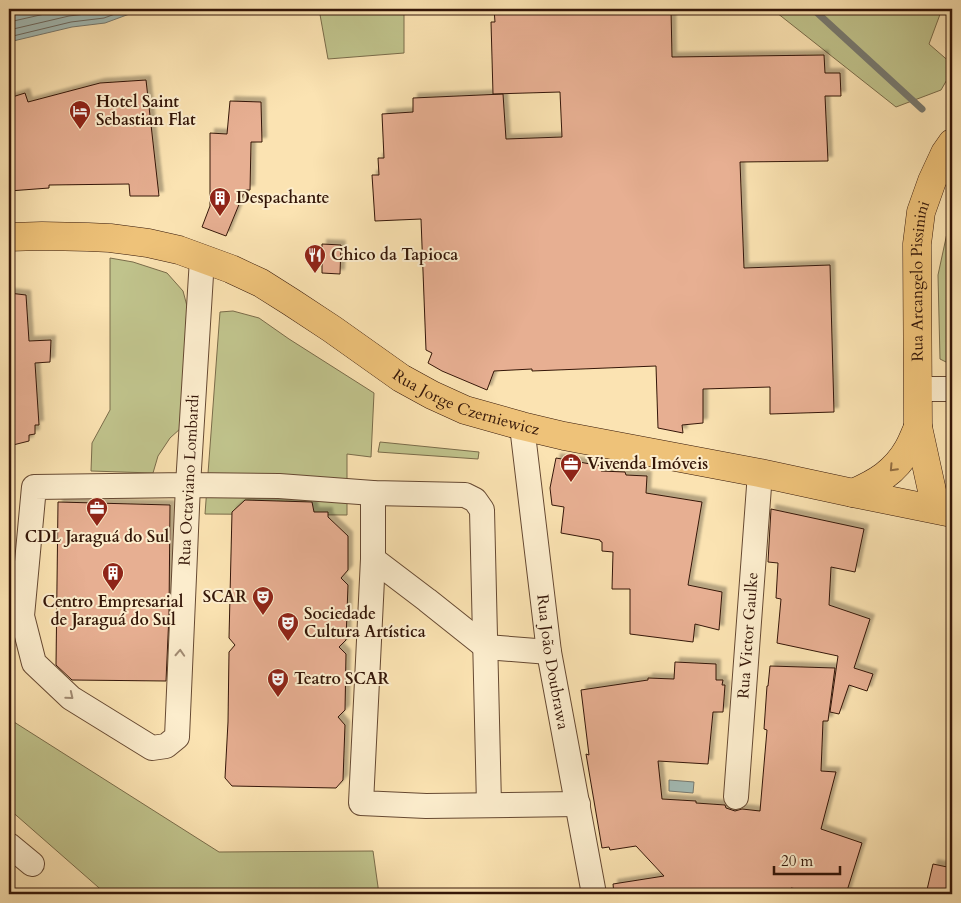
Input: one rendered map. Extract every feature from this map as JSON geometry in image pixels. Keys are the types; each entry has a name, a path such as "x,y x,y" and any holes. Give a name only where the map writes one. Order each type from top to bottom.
{"main road":[{"name":"Rua Arcangelo Pissinini","path":"944,511 918,427 917,253 921,212 932,181 952,143"},
{"name":"Rua Jorge Czerniewicz","path":"9,237 110,238 148,243 179,250 231,269 261,283 332,329 401,378 465,410 564,436 760,473 944,511"},
{"name":"Rua Arcangelo Pissinini","path":"853,493 884,477 898,463 908,449 918,427"}],"street":[{"name":"Rua Octaviano Lombardi","path":"188,485 34,487 15,617 34,663 71,698 152,748 166,746 177,737 188,485 202,258"},
{"path":"919,389 952,389"},
{"name":"Rua João Doubrawa","path":"522,426 549,652 594,894"},
{"name":"Rua Victor Gaulke","path":"736,797 760,473"},
{"path":"188,485 280,486 373,493 465,495 475,500 482,510 489,805"},
{"path":"373,493 372,559 361,803 426,806 578,804"},
{"path":"372,559 486,647 549,652"},
{"path":"9,845 32,864"}],"green space":[{"path":"319,9 404,9 404,53 328,59"},
{"path":"772,9 942,9 929,44 952,64 952,71 941,90 896,107"},
{"path":"952,210 952,365 940,359 938,275"},
{"path":"110,258 133,262 167,273 183,291 187,306 181,428 170,438 158,456 153,473 91,471 92,443 110,410"},
{"path":"233,311 259,318 374,393 371,457 347,454 347,515 205,514 220,312"},
{"path":"380,442 479,452 478,459 378,452"},
{"path":"9,708 14,722 219,852 373,851 379,894 106,894 9,809"}],"water":[{"path":"9,9 143,9 105,23 72,27 9,42"},
{"path":"669,780 694,782 693,793 669,791"}],"building":[{"path":"494,9 515,9 515,11 553,9 671,9 672,57 824,55 825,73 840,73 841,96 825,96 828,161 740,162 744,268 830,265 834,412 770,414 770,387 703,389 703,423 682,425 683,433 658,428 656,366 494,371 487,390 428,363 432,353 426,350 421,219 375,221 372,175 379,175 378,158 384,158 382,114 413,112 413,98 503,94 506,139 562,137 560,92 493,94 491,22 495,22"},
{"name":"Hotel Saint Sebastian Flat","path":"146,80 159,196 130,196 129,184 49,185 49,188 9,191 9,98 25,93 28,102 100,83"},
{"path":"230,101 261,102 262,142 251,142 250,190 245,190 226,236 202,227 210,206 210,133 227,134"},
{"path":"322,244 341,245 340,274 322,273"},
{"path":"9,293 26,295 29,341 51,340 50,362 35,363 39,425 35,425 35,434 29,435 29,441 9,446"},
{"path":"556,458 602,466 601,471 625,472 626,475 647,476 646,493 702,502 688,585 722,592 719,630 695,624 693,642 630,634 630,589 612,589 613,552 602,551 602,542 600,540 561,533 564,507 552,505 550,488"},
{"name":"Sociedade Cultura Artística","path":"245,500 312,502 314,512 328,512 328,517 348,536 348,570 341,578 348,585 346,640 339,647 346,654 345,710 338,717 345,725 343,780 336,788 232,786 225,778 229,652 235,645 229,638 232,512"},
{"name":"Centro Empresarial de Jaraguá do Sul","path":"58,502 170,505 166,681 72,680 56,665"},
{"path":"771,509 864,529 855,572 831,567 829,605 870,619 854,668 873,674 867,691 849,685 839,714 830,712 838,656 777,643 781,599 776,598 778,563 768,562"},
{"path":"675,662 716,664 716,680 723,680 722,685 725,685 723,712 713,712 708,764 658,761 662,799 725,805 726,808 735,811 742,809 760,811 767,730 764,729 770,666 835,668 828,721 823,721 821,771 836,772 821,829 862,843 846,894 824,894 791,888 791,894 614,894 613,884 664,876 636,846 610,850 609,847 602,848 586,754 589,755 581,690 648,680 648,678 674,679"},
{"path":"933,864 952,868 952,894 926,894"}],"waterway":[{"path":"813,9 922,109"}],"place":[{"name":"Hotel Saint Sebastian Flat","path":"80,130"},
{"name":"Despachante","path":"220,217"},
{"name":"Chico da Tapioca","path":"315,274"},
{"name":"Vivenda Imóveis","path":"571,483"},
{"name":"CDL Jaraguá do Sul","path":"97,527"},
{"name":"Centro Empresarial de Jaraguá do Sul","path":"113,592"},
{"name":"SCAR","path":"263,616"},
{"name":"Sociedade Cultura Artística","path":"288,642"},
{"name":"Teatro SCAR","path":"278,698"}]}
